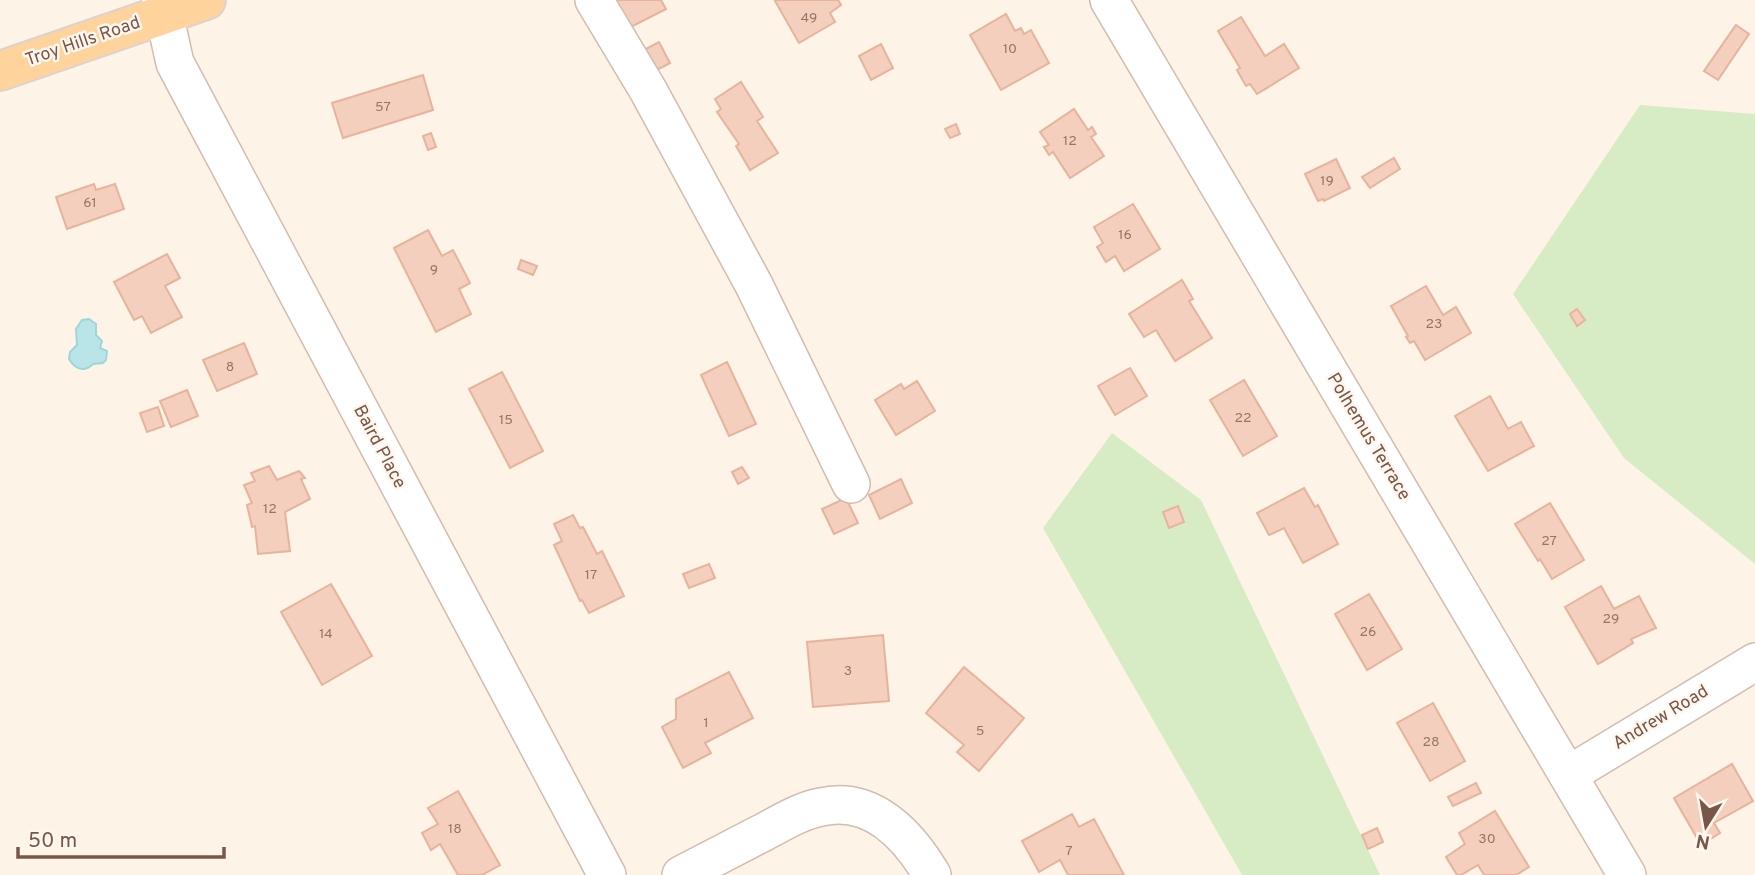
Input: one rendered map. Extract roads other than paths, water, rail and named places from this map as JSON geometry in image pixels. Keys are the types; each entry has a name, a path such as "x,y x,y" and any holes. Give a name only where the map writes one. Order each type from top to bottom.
{"main road":[{"name":"Troy Hills Road","path":"0,71 162,7 206,0"}],"street":[{"path":"594,0 648,90 754,285 851,484"},
{"name":"Polhemus Terrace","path":"1109,0 1627,875"},
{"name":"Baird Place","path":"162,7 175,63 607,875"},
{"name":"Andrew Road","path":"1568,775 1755,662"},
{"path":"681,875 802,813 823,806 842,805 878,815 894,825 919,853 932,875"}],"water":[{"path":"89,319 96,324 96,335 102,341 100,348 107,351 106,360 80,369 69,359 70,352 77,345 76,329 82,320"}]}
